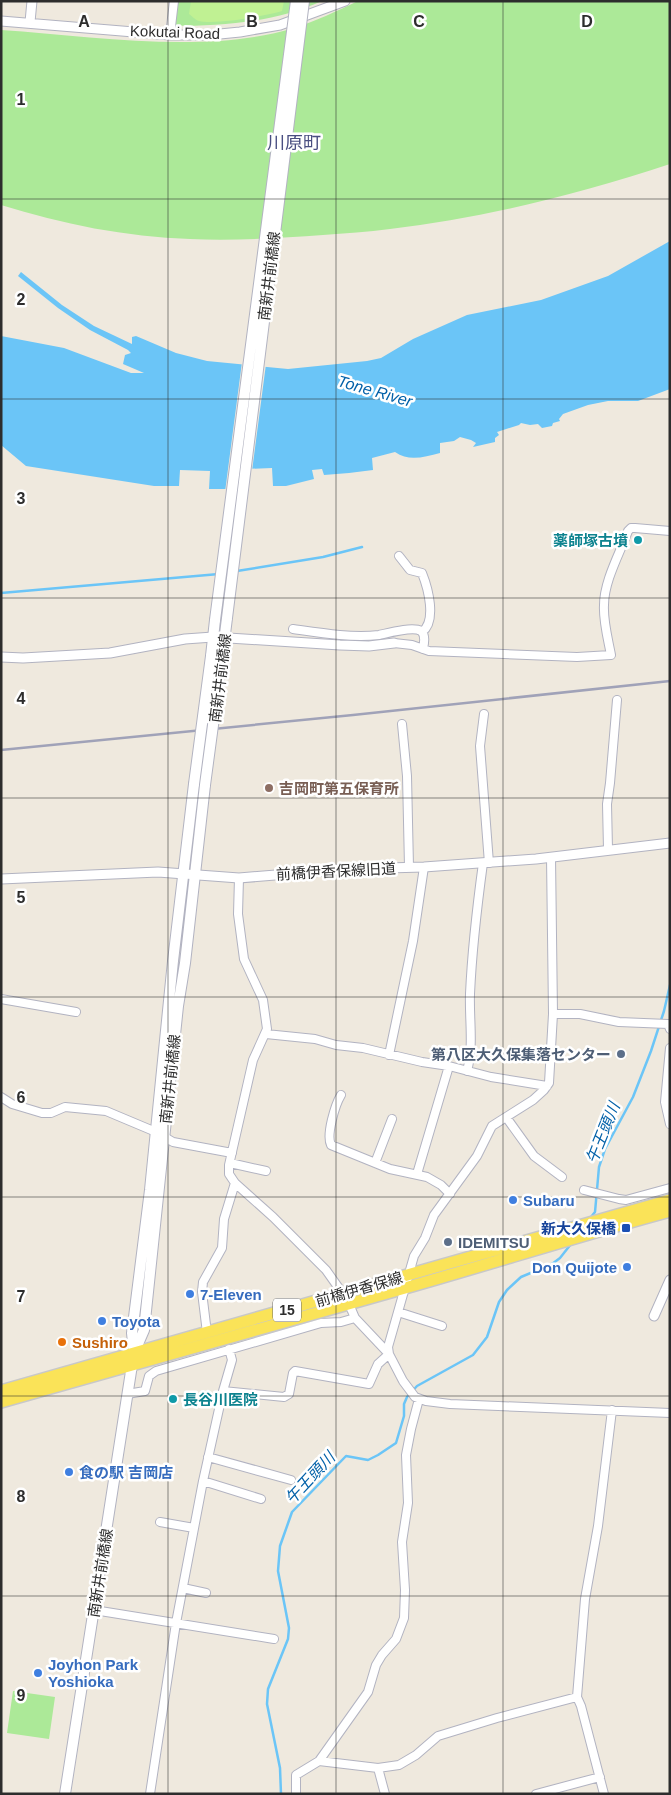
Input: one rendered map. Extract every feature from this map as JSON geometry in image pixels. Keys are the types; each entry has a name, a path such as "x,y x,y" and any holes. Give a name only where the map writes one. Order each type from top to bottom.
{"main road":[{"name":"南新井前橋線","path":"66,1794 127,1394 134,1353 144,1330 183,875 296,1"},
{"name":"南新井前橋線","path":"160,1135 225,637 304,1"},
{"name":"前橋伊香保線","path":"1,1402 132,1365 346,1299 409,1274 670,1200"},
{"name":"前橋伊香保線","path":"1,1391 207,1333 346,1299 404,1288 594,1231 670,1211"}],"street":[{"path":"30,22 32,1"},
{"path":"170,35 174,1"},
{"name":"Kokutai Road","path":"1,21 170,35 210,35 258,30 296,20 345,1"},
{"path":"1,657 110,653 184,639 213,637 369,646 402,643 429,651 559,656 611,655 604,617 604,599 628,531 630,528 635,528 670,531"},
{"path":"399,556 410,570 422,573 427,585 430,621 427,629 422,632"},
{"path":"293,629 359,636 377,635 408,629 419,630 424,638 423,649"},
{"path":"608,849 607,804 617,700"},
{"path":"466,1071 471,1033 470,993 474,930 486,863 480,746 484,714"},
{"path":"402,724 407,776 409,868"},
{"name":"前橋伊香保線旧道","path":"1,880 158,872 239,878 349,869 409,868 551,858 608,849 670,843"},
{"path":"389,1354 388,1348 414,1256 432,1219 477,1156 492,1126 533,1100 547,1086 550,1079 553,1014 551,858"},
{"path":"389,1055 413,942 424,867"},
{"path":"239,878 238,914 244,959 265,1009 267,1029 253,1060 230,1162 229,1174 235,1184 273,1217 326,1270 346,1299 355,1318 389,1354 407,1387 417,1398 450,1404 670,1413"},
{"path":"1,999 76,1012"},
{"path":"553,1014 580,1014 619,1022 650,1023 668,1026"},
{"path":"266,1034 316,1039 336,1045 363,1048 389,1055 449,1066 518,1083 543,1084 547,1086"},
{"path":"670,1048 665,1108 670,1124"},
{"path":"417,1174 449,1066"},
{"path":"341,1095 330,1134 330,1144 333,1147 402,1172 417,1174 435,1181 450,1194"},
{"path":"1,1097 12,1104 42,1113 51,1113 65,1107 106,1111 173,1142 232,1153"},
{"path":"506,1117 534,1156 562,1177"},
{"path":"375,1163 392,1119"},
{"path":"230,1162 266,1171"},
{"path":"207,1333 202,1292 203,1282 222,1248 224,1219 235,1184"},
{"path":"584,1190 626,1200 670,1188"},
{"path":"654,1316 669,1282"},
{"path":"398,1312 442,1326"},
{"path":"127,1394 145,1391 149,1376 156,1371 320,1323 341,1322 355,1318"},
{"path":"150,1794 176,1623 208,1457 232,1360 229,1349"},
{"path":"223,1391 287,1397 295,1371 369,1384 378,1364 389,1354"},
{"path":"296,1794 296,1775 318,1761 368,1692 376,1665 396,1639 404,1618 405,1590 402,1542 408,1503 406,1455 417,1398"},
{"path":"604,1794 577,1697 585,1599 598,1526 612,1410"},
{"path":"208,1457 291,1480"},
{"path":"203,1481 261,1499"},
{"path":"160,1522 194,1528"},
{"path":"183,1588 206,1593"},
{"path":"94,1610 274,1639"},
{"path":"318,1761 378,1768 399,1765 416,1755 438,1736 577,1697"},
{"path":"378,1768 385,1794"},
{"path":"536,1794 600,1777"}],"green space":[{"path":"177,1 322,1 286,14 268,18 231,24 174,26"},
{"path":"191,1 284,1 282,11 240,19 206,22 198,20 189,14"},
{"path":"358,1 670,1 670,164 566,195 496,212 382,230 323,235 207,240 142,236 71,224 1,205 1,30 149,41 224,41 260,36 294,28"},
{"path":"13,1691 55,1697 49,1739 7,1733"}],"water":[{"name":"Tone River","path":"670,241 670,389 638,401 608,401 588,405 563,414 559,419 560,421 553,423 552,426 542,428 538,424 521,423 497,432 499,435 495,438 495,442 473,447 476,443 460,437 454,441 440,443 440,453 428,456 411,458 395,452 372,458 373,470 324,475 322,469 312,470 314,479 286,486 273,486 272,468 244,469 226,489 209,489 210,471 180,470 179,486 154,486 26,466 1,445 1,336 64,348 131,373 144,373 123,364 125,355 131,353 128,350 90,330 58,308 18,276 21,272 62,305 94,326 132,344 132,337 136,336 176,353 207,361 288,369 381,358 413,339 467,315 541,300 608,276"}],"pier":[{"path":"242,362 266,364 252,471 247,471 244,491 225,492"}],"waterway":[{"path":"237,571 323,557 362,547"},
{"path":"1,593 219,574"},
{"name":"午王頭川","path":"591,1217 595,1212 599,1167 605,1149 633,1097 651,1051 670,985"},
{"name":"午王頭川","path":"281,1794 280,1768 267,1704 268,1689 288,1639 289,1628 278,1571 280,1546 292,1512 346,1456 368,1460 396,1443 404,1416 404,1404 407,1397 417,1386 473,1355 487,1337 499,1302 507,1290 521,1277 552,1264 560,1258 571,1244"}],"railway":[{"path":"1,750 670,681"}],"place":[{"name":"薬師塚古墳","path":"638,540"},
{"name":"吉岡町第五保育所","path":"269,788"},
{"name":"第八区大久保集落センター","path":"621,1054"},
{"name":"Subaru","path":"513,1200"},
{"name":"新大久保橋","path":"626,1228"},
{"name":"IDEMITSU","path":"448,1242"},
{"name":"Don Quijote","path":"627,1267"},
{"name":"7-Eleven","path":"190,1294"},
{"name":"Toyota","path":"102,1321"},
{"name":"Sushiro","path":"62,1342"},
{"name":"長谷川医院","path":"173,1399"},
{"name":"食の駅 吉岡店","path":"69,1472"},
{"name":"Joyhon Park Yoshioka","path":"38,1673"}],"district":[{"name":"川原町","path":"294,143"}]}
